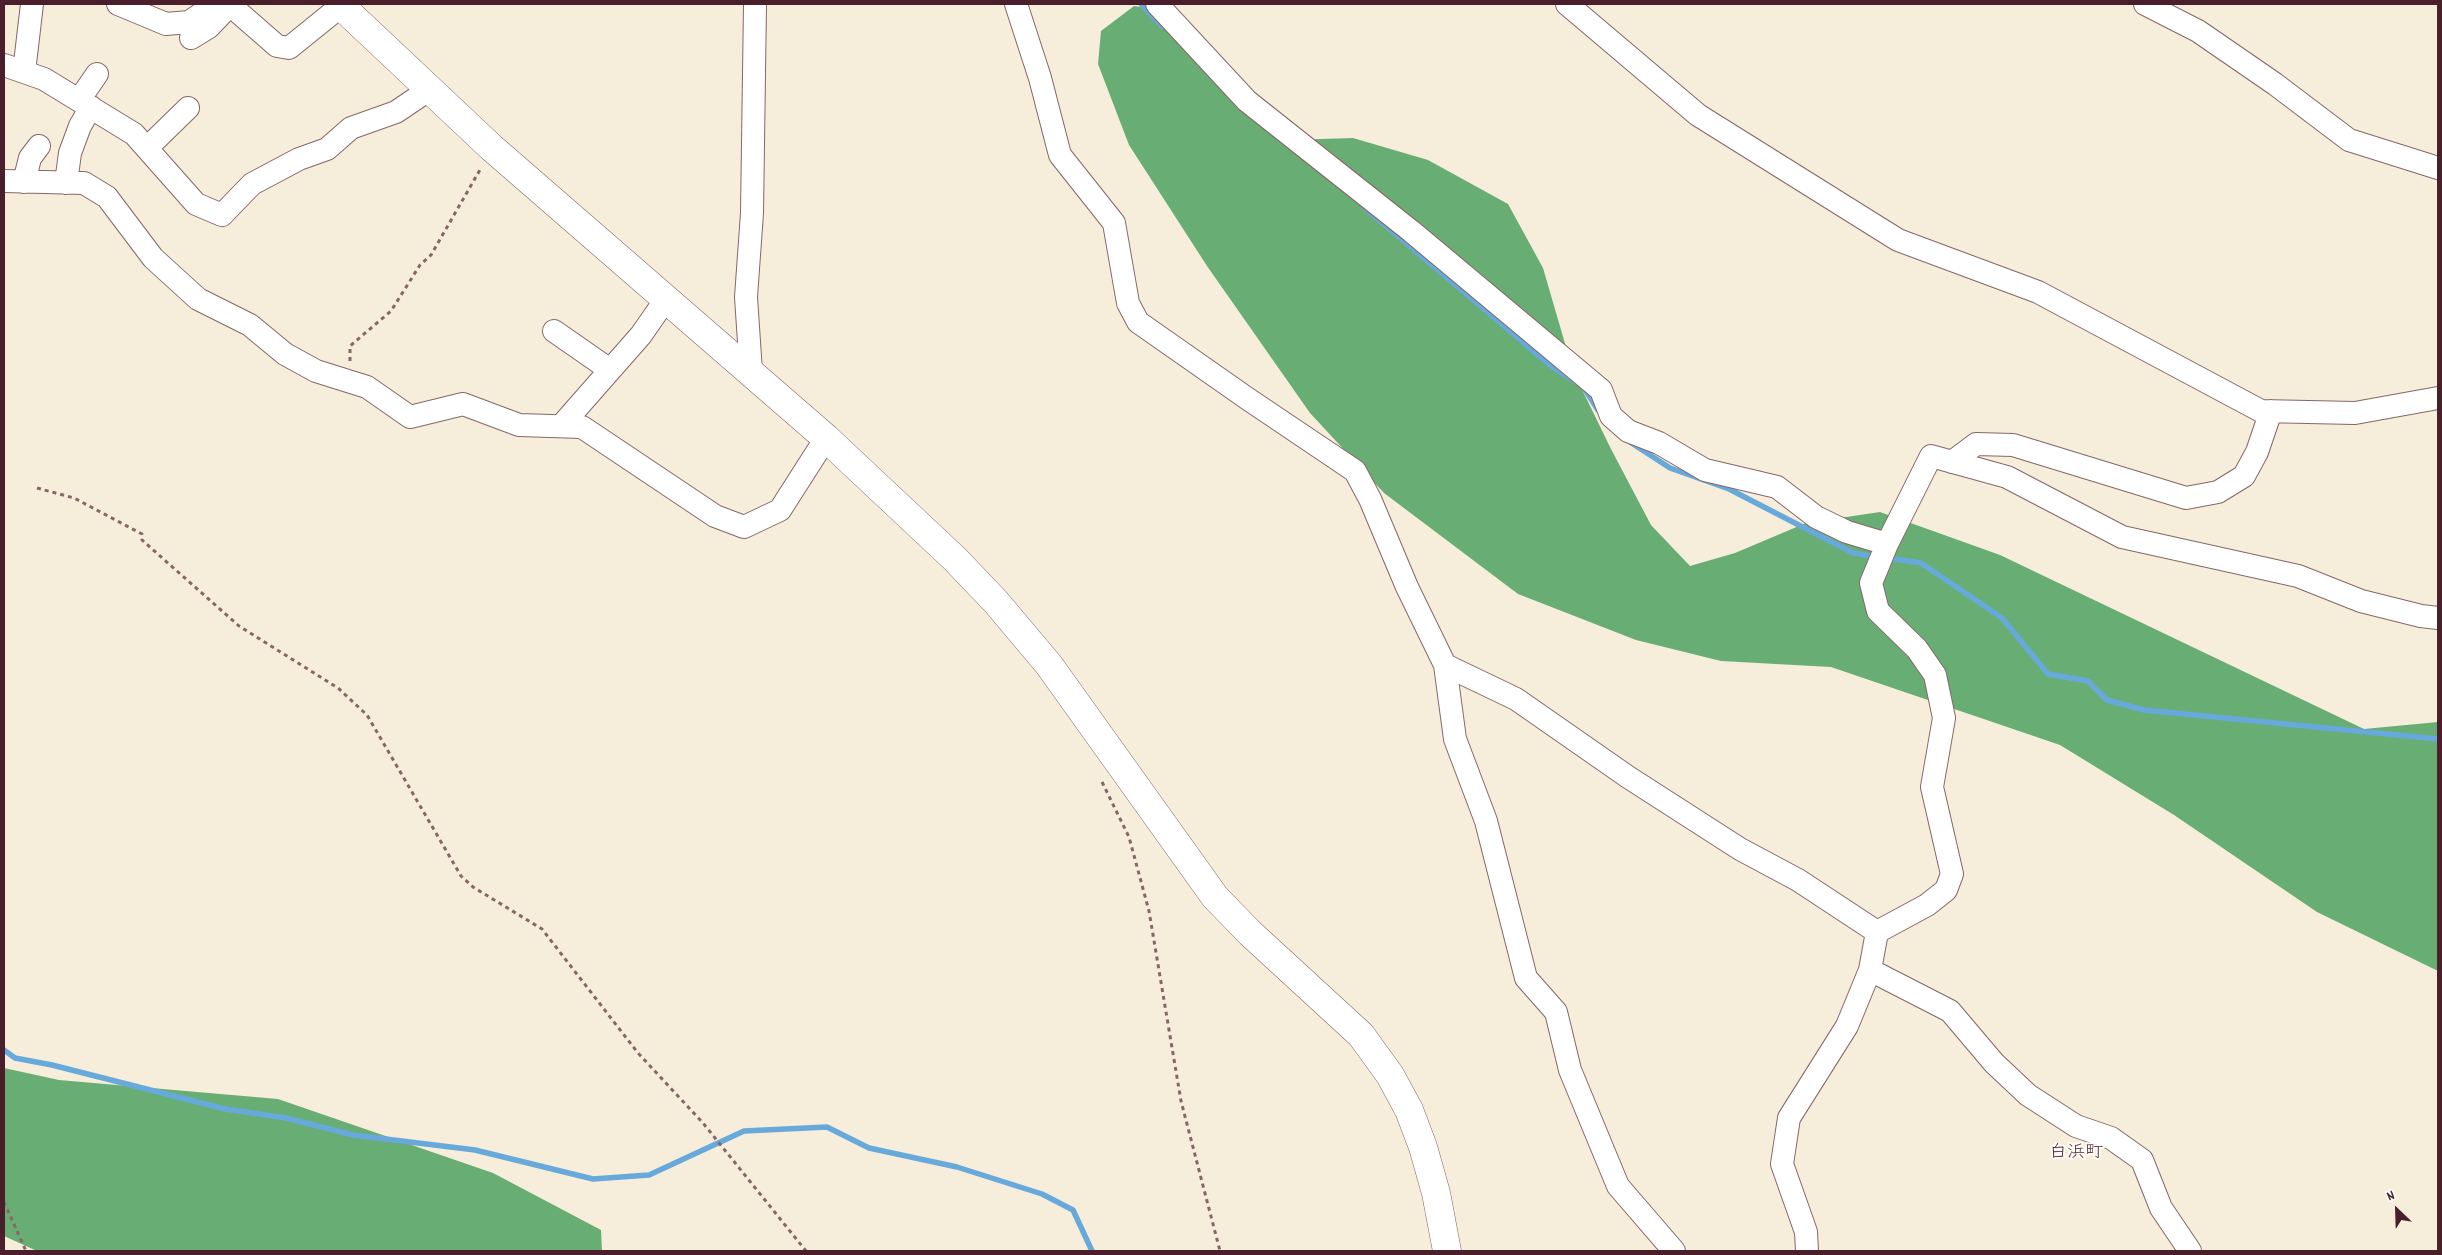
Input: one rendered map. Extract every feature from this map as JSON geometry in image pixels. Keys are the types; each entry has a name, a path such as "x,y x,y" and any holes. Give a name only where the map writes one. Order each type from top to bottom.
{"street":[{"path":"32,4 14,68 44,79 134,134 196,204 222,214 252,184 299,159 327,149 351,128 396,112 430,89"},
{"path":"118,4 166,24 189,22 204,12 210,4"},
{"path":"751,372 746,297 752,213 755,4"},
{"path":"1016,4 1040,78 1060,155 1114,223 1128,303 1138,322 1355,471 1370,499 1407,587 1445,665 1455,739 1486,821 1526,978 1556,1012 1570,1070 1618,1186 1674,1251"},
{"path":"1157,4 1247,101 1411,231 1601,390 1612,416 1628,431 1659,443 1705,470 1777,487 1816,517 1846,532 1886,546"},
{"path":"1567,4 1698,115 1898,240 2038,292 2261,411 2355,413 2438,398"},
{"path":"2145,4 2198,31 2275,84 2349,140 2438,168"},
{"path":"191,38 209,27 230,5 277,46 289,48 340,5 492,148 826,438 955,559 996,602 1049,665 1216,897 1250,933 1361,1035 1390,1075 1409,1110 1436,1193 1447,1251"},
{"path":"66,183 70,153 80,126 85,104 97,74"},
{"path":"147,148 188,108"},
{"path":"14,181 40,146"},
{"path":"14,181 84,183 107,197 153,258 198,299 250,325 286,354 316,371 366,387 410,417 463,404 519,425 582,427 715,516 744,527 780,510 826,438"},
{"path":"561,426 641,335 666,299"},
{"path":"554,331 610,370"},
{"path":"1952,462 1976,444 2013,445 2186,498 2218,492 2244,476 2257,452 2271,411"},
{"path":"1877,932 1928,904 1946,890 1952,874 1932,786 1944,718 1936,675 1917,649 1878,611 1871,583 1886,546 1931,456 2007,477 2122,537 2298,576 2360,601 2421,616 2438,618"},
{"path":"1445,665 1516,699 1644,788 1740,849 1798,880 1877,932"},
{"path":"1807,1251 1806,1232 1782,1164 1789,1118 1847,1026 1870,970 1877,932"},
{"path":"1870,970 1950,1011 1994,1063 2028,1095 2076,1126 2111,1138 2142,1160 2161,1208 2190,1251"}],"path":[{"path":"351,382 350,346 391,312 420,265 431,255 492,148"},
{"path":"37,488 74,498 142,534 142,540 239,626 338,688 367,715 460,876 473,887 542,929 638,1053 711,1132 806,1251"},
{"path":"1097,774 1111,798 1129,837 1150,912 1181,1101 1220,1251"},
{"path":"4,1202 26,1251"}],"green space":[{"path":"1134,6 1169,12 1289,140 1353,138 1428,160 1508,204 1543,268 1573,371 1611,449 1651,525 1690,566 1735,553 1806,523 1880,512 2000,555 2364,729 2438,722 2438,971 2317,912 2174,815 2060,745 1831,667 1721,661 1636,640 1518,594 1384,493 1310,413 1207,266 1129,145 1098,64 1101,31"},
{"path":"4,1068 59,1080 278,1099 493,1173 601,1230 602,1251 37,1251 4,1236"}],"waterway":[{"path":"1141,4 1162,26"},
{"path":"1366,209 1551,366 1574,381"},
{"path":"1584,388 1598,410"},
{"path":"1630,442 1670,468 1729,489 1853,553 1876,557"},
{"path":"1888,558 1921,563 2002,618 2048,674 2088,681 2107,700 2144,710 2438,739"},
{"path":"4,1050 15,1058 52,1065 225,1109 286,1118 353,1135 475,1150 593,1179 649,1175 744,1131 827,1127 869,1148 957,1167 1042,1194 1073,1210 1092,1251"}],"district":[{"name":"白浜町","path":"2076,1155"}]}
